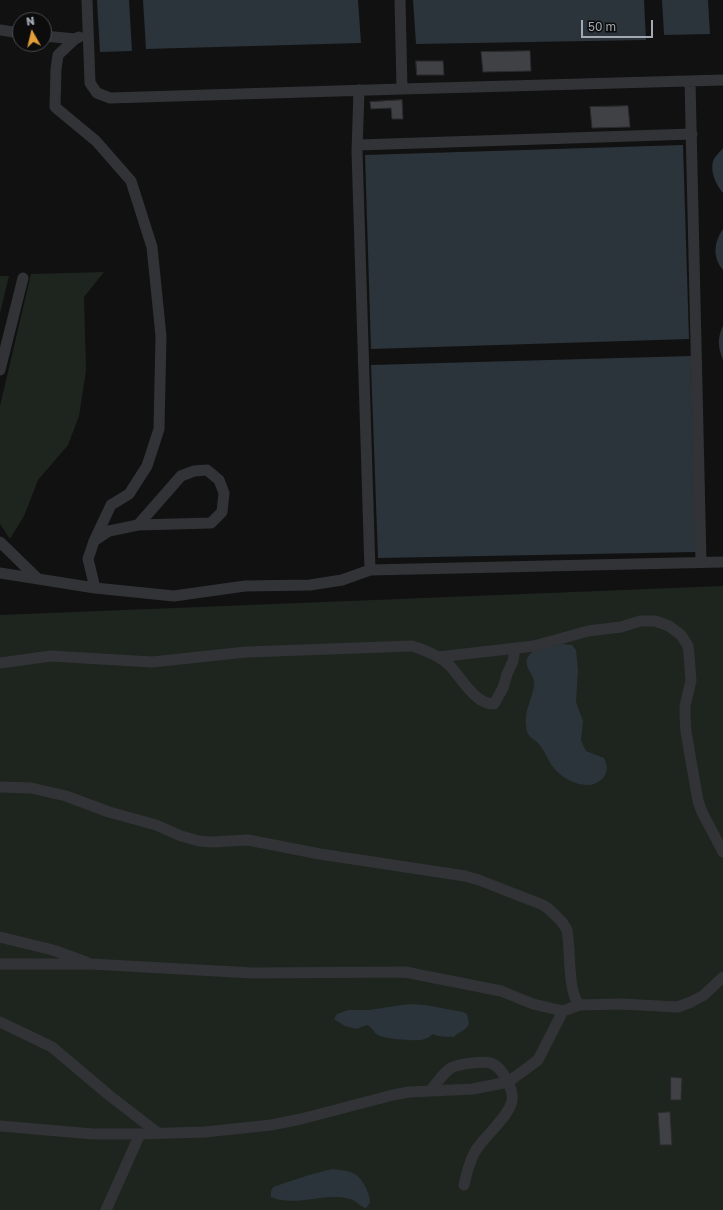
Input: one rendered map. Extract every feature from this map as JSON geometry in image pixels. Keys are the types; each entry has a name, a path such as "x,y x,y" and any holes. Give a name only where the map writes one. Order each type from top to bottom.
{"lane":[{"path":"87,0 90,83 97,93 110,98 723,80"},
{"path":"400,0 402,89"},
{"path":"0,30 12,32"},
{"path":"52,37 75,39 88,35"},
{"path":"75,39 58,55 55,107 96,141 131,181 152,247 161,336 160,429 147,466 129,494 111,505 94,541 88,559 95,588"},
{"path":"690,81 701,562"},
{"path":"359,90 358,145 370,570"},
{"path":"358,145 692,134"},
{"path":"0,370 23,278"},
{"path":"94,541 109,531 138,525 211,523 222,512 224,493 219,480 207,470 194,471 181,476 138,525"},
{"path":"0,542 37,578"},
{"path":"0,573 95,588 174,596 245,586 310,585 342,580 370,570 723,562"},
{"path":"438,657 534,646 588,631 614,628 634,622 648,620 669,626 681,635 688,646 690,662 690,688 685,706 686,732 698,801 702,812 723,852"},
{"path":"0,663 51,656 152,662 246,652 412,646 423,649 438,657 450,666 464,686 488,704 494,704 503,688 513,661 515,648"},
{"path":"0,787 31,788 66,796 109,812 156,825 182,836 199,841 212,842 248,840 320,854 465,876 537,902 550,910 562,922 567,930 573,987 575,998 579,1005"},
{"path":"0,936 53,950 91,964"},
{"path":"0,964 91,964 253,972 405,972 501,991 533,1004 563,1011 579,1005 621,1004 678,1007 704,995 723,977"},
{"path":"0,1126 92,1134 206,1132 272,1125 409,1092 473,1089 508,1082 538,1060 563,1011"},
{"path":"0,1022 52,1047 110,1096 158,1133"},
{"path":"430,1091 445,1073 458,1065 489,1063 495,1065 508,1082 512,1093 512,1102 506,1113 475,1151 470,1162 464,1185"},
{"path":"106,1210 140,1134"}],"shaded area":[{"path":"97,0 129,0 132,51 100,52"},
{"path":"143,0 358,0 361,43 146,49"},
{"path":"413,0 644,0 646,40 416,44"},
{"path":"662,0 708,0 710,34 664,35"},
{"path":"683,145 689,339 371,349 365,155"},
{"path":"723,148 723,193 714,178 712,165 714,159"},
{"path":"723,229 723,270 717,260 716,244"},
{"path":"104,272 84,297 86,371 79,416 68,445 38,480 24,516 10,539 0,524 0,406 31,274"},
{"path":"0,276 9,276 0,313"},
{"path":"723,326 723,360 719,343"},
{"path":"691,356 697,552 378,558 371,365"},
{"path":"723,586 723,1210 0,1210 0,615"},
{"path":"562,644 572,645 576,650 578,670 576,702 583,721 581,740 586,751 604,758 606,764 607,770 603,778 589,785 576,783 557,772 543,749 528,735 526,715 533,691 534,679 527,664 527,658 535,651"},
{"path":"409,1004 425,1005 463,1012 467,1014 469,1024 454,1037 433,1034 422,1040 409,1040 381,1036 367,1025 356,1029 345,1026 334,1019 337,1014 348,1010 369,1010"},
{"path":"332,1169 348,1171 360,1178 369,1197 370,1203 366,1208 362,1207 353,1200 343,1197 287,1201 278,1200 271,1197 273,1187"}],"building":[{"path":"530,51 531,71 483,72 481,52"},
{"path":"416,61 443,61 444,75 417,75"},
{"path":"402,100 403,119 392,119 391,108 371,109 370,102"},
{"path":"628,106 630,127 592,128 590,107"},
{"path":"671,1077 682,1078 681,1100 671,1100"},
{"path":"670,1112 672,1145 660,1145 658,1113"}]}
